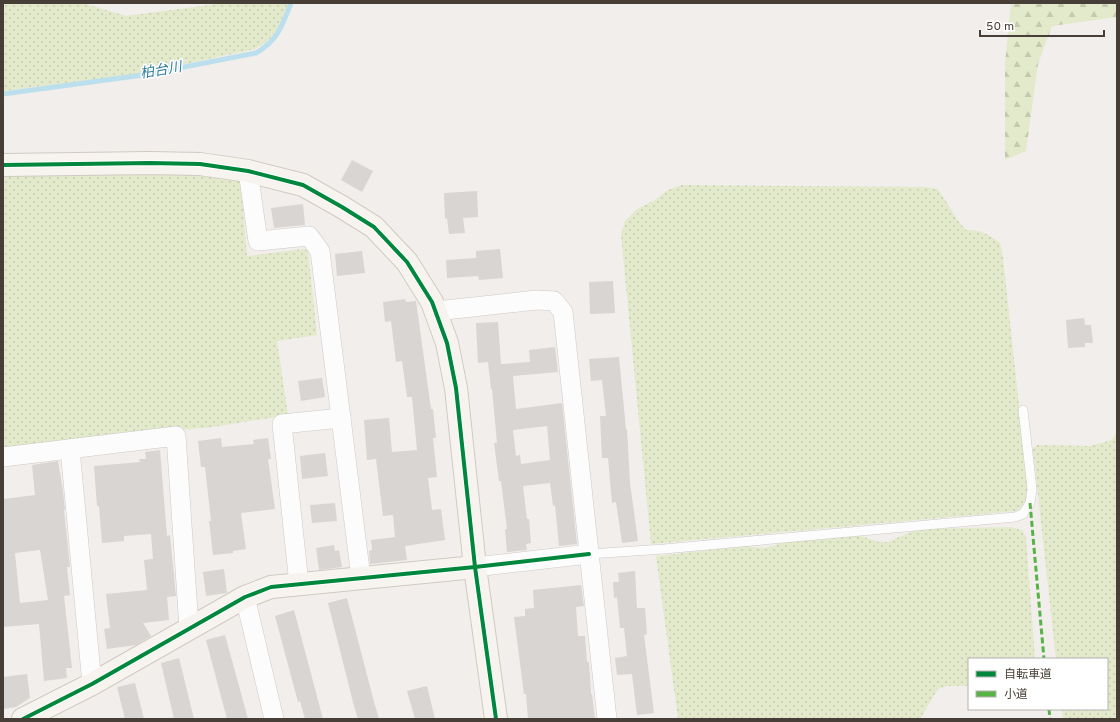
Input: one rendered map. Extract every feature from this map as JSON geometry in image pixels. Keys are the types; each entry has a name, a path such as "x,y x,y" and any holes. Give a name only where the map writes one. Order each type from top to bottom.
{"street":[{"path":"3,166 157,163 200,164 248,171 303,185 342,207 374,227 407,262 436,311 447,343 456,388 475,567 496,719"},
{"path":"248,171 258,241 308,236 320,251 361,578"},
{"path":"436,311 537,300 554,301 563,312 607,719"},
{"path":"299,584 282,424 341,418"},
{"path":"3,457 176,436 189,628"},
{"path":"70,449 92,684"},
{"path":"23,719 92,684 245,597 271,587 589,554"},
{"path":"245,597 274,719"}],"lane":[{"path":"589,554 672,549 1023,514 1030,503 1032,489 1023,410"}],"green space":[{"path":"3,3 83,3 126,16 224,3 288,3 277,30 268,40 255,49 143,73 3,91"},
{"path":"1011,3 1117,3 1117,17 1052,26 1038,64 1026,151 1005,160 1005,64"},
{"path":"173,170 239,178 241,182 247,256 304,249 308,251 317,335 277,341 288,415 213,427 3,447 3,175"},
{"path":"682,185 926,187 937,189 958,221 966,230 984,233 1000,243 1003,258 1028,488 1026,499 1022,506 1016,511 651,544 621,235 625,221 637,209 655,200 668,190"},
{"path":"1117,431 1117,719 1063,719 1062,710 1108,710 1108,658 1056,658 1033,449 1037,445 1090,446 1112,440"},
{"path":"1012,527 1023,531 1026,538 1035,658 968,658 968,686 947,686 938,689 920,719 678,719 656,556 748,546 766,547 774,546 783,542 858,535 879,542 888,542 918,529"}],"building":[{"path":"352,160 373,171 362,192 341,180"},
{"path":"477,191 478,217 463,218 465,233 449,234 447,218 445,219 444,193"},
{"path":"303,204 305,225 274,228 271,208"},
{"path":"500,249 503,278 479,280 478,276 447,278 446,260 476,258 476,251"},
{"path":"362,251 365,273 337,276 335,254"},
{"path":"613,281 615,313 590,314 589,282"},
{"path":"405,299 406,302 416,301 431,409 433,409 436,438 433,438 437,477 428,478 432,510 441,509 445,540 405,546 407,560 370,564 369,551 372,550 371,540 395,537 393,515 383,516 376,459 367,460 364,420 389,418 392,452 417,450 412,397 407,397 402,361 396,362 391,321 385,322 383,302"},
{"path":"1084,318 1085,325 1091,325 1093,343 1085,343 1085,347 1068,348 1066,320"},
{"path":"498,322 501,364 530,362 529,350 555,347 558,372 513,376 516,409 562,403 577,544 559,546 555,505 553,506 550,483 523,486 527,519 529,519 531,543 526,544 527,550 507,552 505,529 507,529 501,481 499,481 494,443 497,443 492,389 488,362 478,363 476,323","holes":["547,426 550,460 521,464 520,455 516,456 513,430"]},
{"path":"619,357 627,429 630,483 638,541 622,543 616,502 612,503 608,458 602,458 600,416 606,416 602,380 591,381 589,359"},
{"path":"322,378 325,397 301,401 298,381"},
{"path":"221,438 222,447 254,444 253,440 268,438 271,459 268,459 275,509 241,513 246,549 233,551 233,553 213,555 205,467 201,467 198,441"},
{"path":"160,450 167,536 170,535 176,596 167,597 169,620 143,623 151,636 136,645 107,649 104,629 110,628 106,594 147,590 144,560 153,559 151,534 124,536 124,541 102,543 94,466 140,462 139,459 146,459 145,452"},
{"path":"325,453 328,476 302,479 300,456"},
{"path":"58,461 63,491 70,567 67,567 70,595 64,596 72,668 66,668 67,678 44,681 39,624 3,627 3,499 35,495 32,465","holes":["40,550 48,600 20,603 15,553"]},
{"path":"335,503 337,521 312,523 310,505"},
{"path":"334,545 335,551 339,550 342,567 319,570 316,548"},
{"path":"224,569 227,593 206,596 203,572"},
{"path":"635,571 637,608 645,608 647,634 644,635 654,713 637,715 632,674 617,675 615,658 627,656 624,628 620,628 617,597 614,598 613,582 619,582 618,573"},
{"path":"581,585 584,606 576,607 578,636 585,636 595,719 528,719 526,694 524,694 514,617 525,616 525,609 534,608 533,590"},
{"path":"347,598 379,719 358,719 354,706 328,603"},
{"path":"294,610 323,719 305,719 300,701 298,702 275,616"},
{"path":"225,635 248,719 227,719 206,640"},
{"path":"179,658 194,719 174,719 161,663"},
{"path":"27,674 30,698 16,707 3,709 3,677"},
{"path":"135,683 144,719 125,719 117,687"},
{"path":"427,686 435,719 415,719 407,691"}],"waterway":[{"name":"柏台川","path":"3,94 143,75 256,53 274,38 282,26 291,3"}],"marked path":[{"path":"1030,503 1044,658"},
{"path":"1049,710 1050,719"}],"cycle path":[{"path":"3,165 150,163 200,164 248,171 303,185 342,207 374,227 407,262 432,302 447,343 456,388 475,567 496,719"},
{"path":"23,719 92,684 245,597 271,587 589,554"}]}
